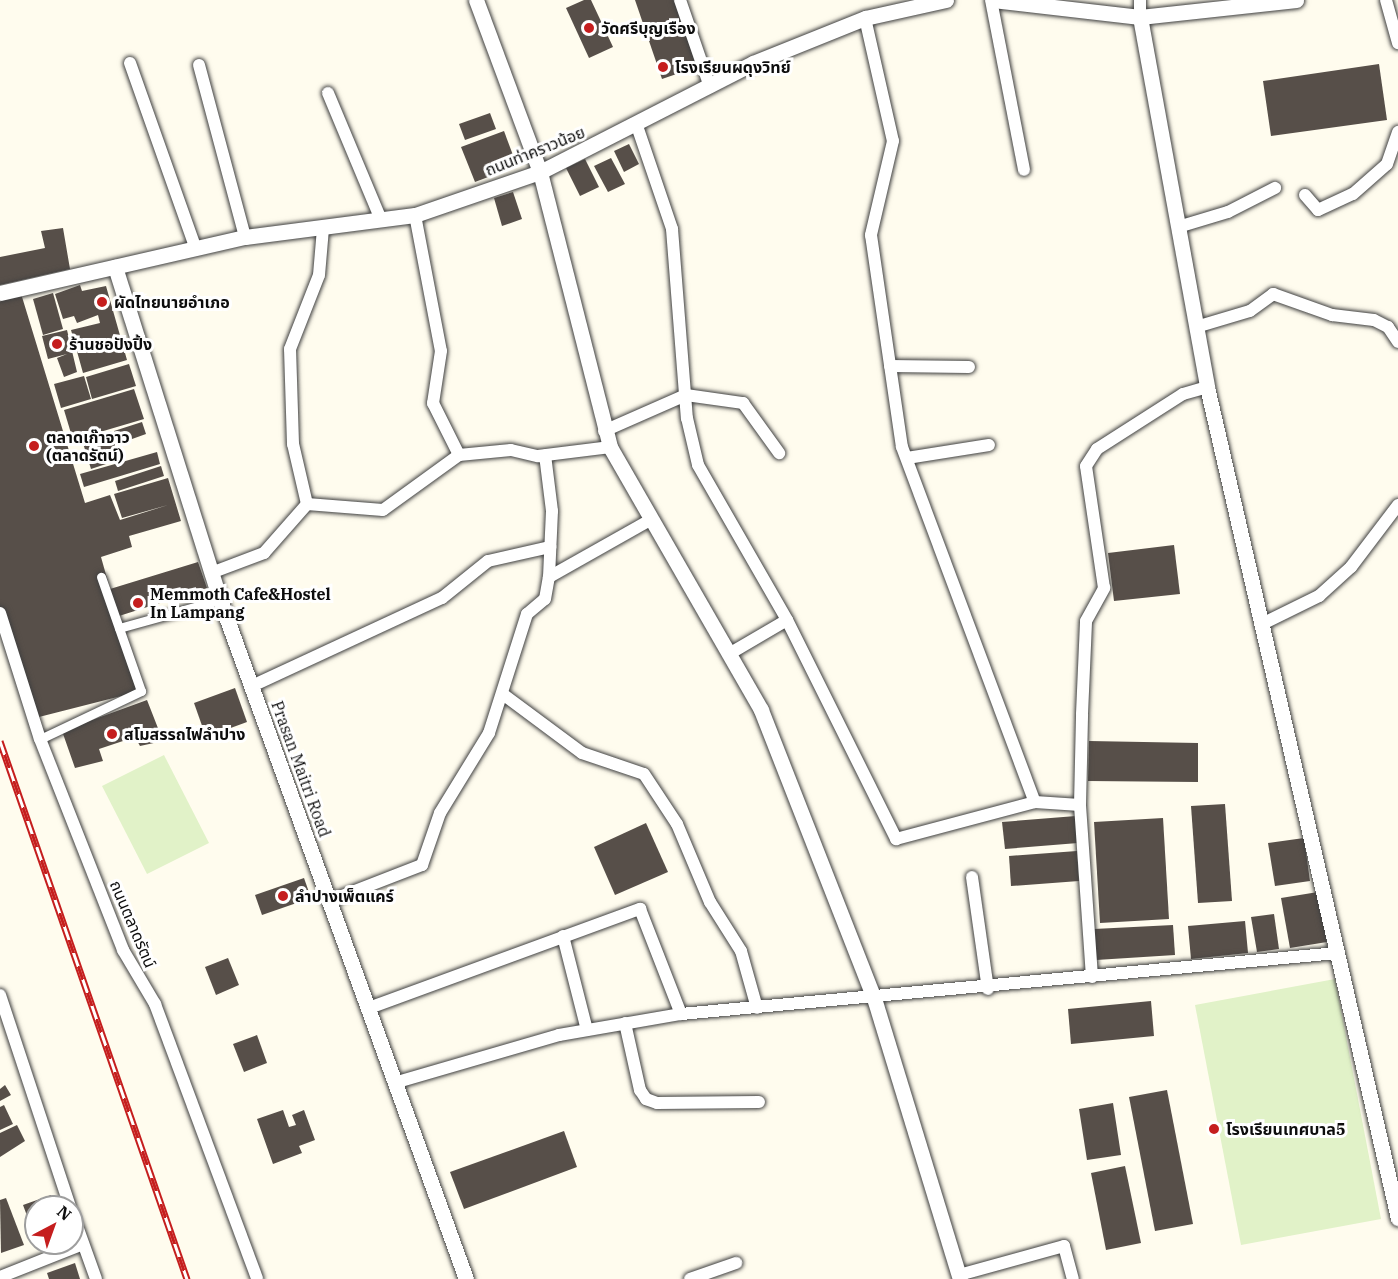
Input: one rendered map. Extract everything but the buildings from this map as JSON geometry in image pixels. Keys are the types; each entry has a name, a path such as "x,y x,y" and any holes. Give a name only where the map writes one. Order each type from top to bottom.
{"street":[{"path":"476,0 540,172 604,431 610,447 760,710 874,998 960,1277 1064,1246 1074,1279"},
{"path":"680,0 710,87"},
{"name":"ถนนท่าคราวน้อย","path":"0,294 245,237 415,215 540,172 638,126 753,63 899,4 946,0"},
{"path":"1024,170 992,0 1140,17 1296,0"},
{"path":"1140,0 1140,17 1207,387 1398,1218"},
{"path":"1386,0 1398,43"},
{"path":"865,18 893,141 871,234 906,458 1035,802"},
{"path":"130,63 195,248"},
{"path":"199,64 245,237"},
{"path":"328,93 381,220"},
{"path":"638,126 672,229 686,395 698,465 787,620 896,839 1035,802 1080,805"},
{"path":"1305,195 1318,210 1353,194 1387,164 1398,132"},
{"path":"1178,227 1228,212 1275,188"},
{"path":"415,215 441,351 433,403 459,455"},
{"path":"307,504 292,444 290,350 319,275 323,228"},
{"name":"Prasan Maitri Road","path":"115,267 220,600 466,1279"},
{"path":"1196,327 1250,310 1273,294 1332,315 1374,320 1388,327 1398,342"},
{"path":"890,366 969,367"},
{"path":"1092,977 1080,805 1086,621 1104,588 1086,466 1096,449 1183,394 1207,387"},
{"path":"604,431 686,395 743,404 779,453"},
{"path":"906,458 989,445"},
{"path":"307,504 382,510 459,455 510,450 545,455 610,447"},
{"path":"329,901 422,865 440,813 476,759 504,695 528,614 545,598 549,577 550,547 545,455"},
{"path":"211,573 264,553 307,504"},
{"path":"1262,624 1319,596 1350,567 1398,505"},
{"path":"549,577 652,519"},
{"path":"252,686 442,597 489,561 550,547"},
{"path":"40,740 141,691 101,577"},
{"path":"119,628 220,600"},
{"name":"ถนนตลาดรัตน์","path":"0,613 40,740 123,950 155,1004 257,1279"},
{"path":"729,654 787,620"},
{"path":"504,695 582,753 644,774 677,824 710,902 741,951 757,1008"},
{"path":"972,877 988,989"},
{"path":"369,1008 455,980 563,936 640,909 681,1014"},
{"path":"563,936 586,1030"},
{"path":"394,1083 586,1030 681,1014 988,989 1337,953"},
{"path":"0,995 66,1195"},
{"path":"625,1023 640,1090 646,1099 657,1103 759,1102"},
{"path":"84,1247 96,1279"},
{"path":"0,1277 55,1255"},
{"path":"690,1279 736,1263"}],"green space":[{"path":"164,755 209,843 147,874 102,786"},
{"path":"1335,979 1381,1219 1241,1245 1195,1005"}],"railway":[{"path":"0,741 187,1279"}],"place":[{"name":"วัดศรีบุญเรือง","path":"589,28"},
{"name":"โรงเรียนผดุงวิทย์","path":"663,67"},
{"name":"ผัดไทยนายอำเภอ","path":"102,302"},
{"name":"ร้านชอปังปิ้ง","path":"57,344"},
{"name":"ตลาดเก๊าจาว (ตลาดรัตน์)","path":"34,446"},
{"name":"Memmoth Cafe&Hostel In Lampang","path":"138,603"},
{"name":"สโมสรรถไฟลำปาง","path":"112,734"},
{"name":"ลำปางเพ็ตแคร์","path":"283,896"},
{"name":"โรงเรียนเทศบาล5","path":"1214,1129"}]}
